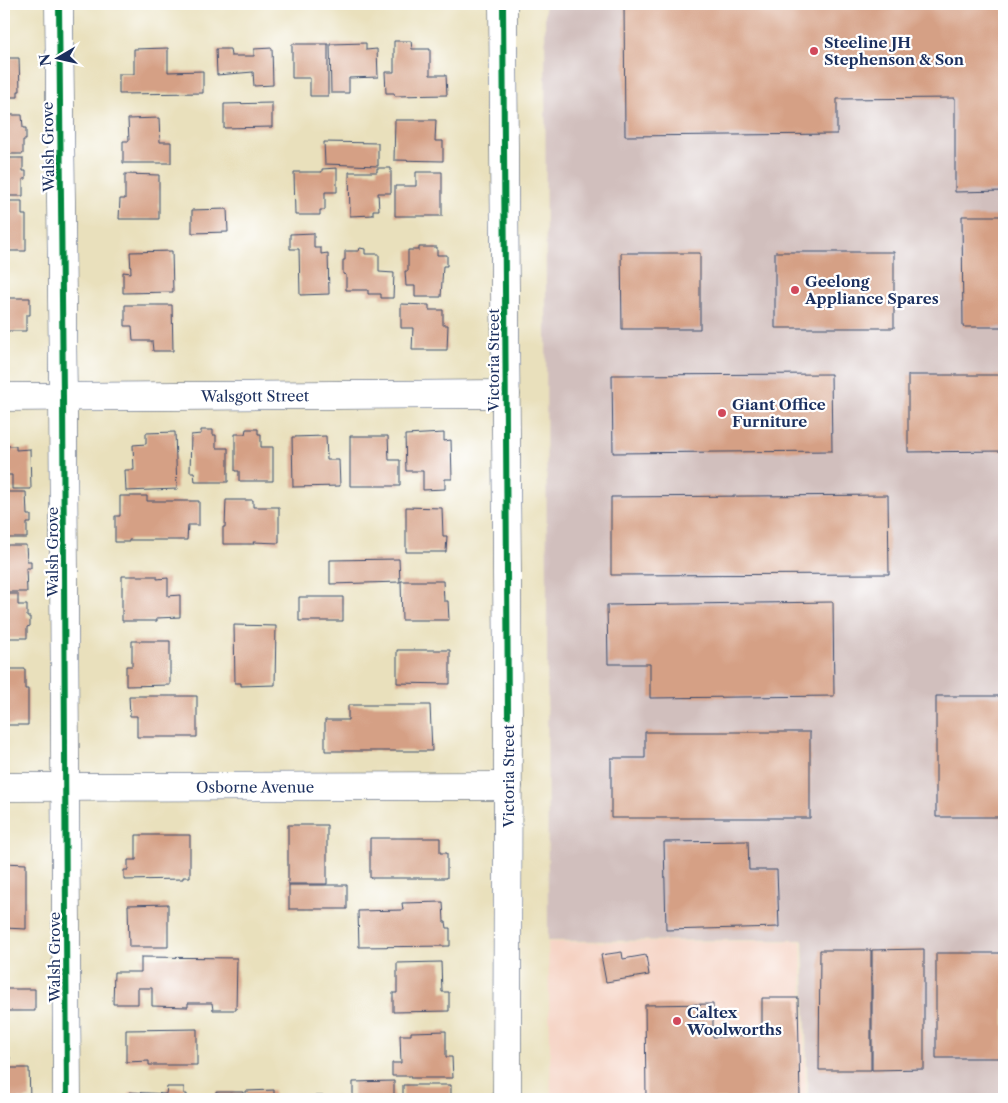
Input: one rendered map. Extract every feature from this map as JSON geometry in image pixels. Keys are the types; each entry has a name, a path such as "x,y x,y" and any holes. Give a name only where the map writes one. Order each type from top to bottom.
{"street":[{"name":"Walsh Grove","path":"59,4 64,396 68,1099"},
{"name":"Victoria Street","path":"503,4 508,786 507,1099"},
{"name":"Walsgott Street","path":"4,397 506,394"},
{"name":"Osborne Avenue","path":"4,787 508,786"}],"shaded area":[{"path":"545,4 1004,4 1004,1099 808,1099 803,940 548,941"},
{"name":"Caltex Woolworths","path":"801,941 806,1099 551,1099 548,942"}],"building":[{"name":"Steeline JH Stephenson & Son","path":"624,4 1004,4 1004,191 955,192 955,98 837,99 837,134 625,136"},
{"path":"394,41 411,41 412,49 430,49 430,75 446,75 447,95 395,96 394,93 386,93 385,72 394,72"},
{"path":"366,43 366,50 377,49 378,77 349,78 349,93 331,93 330,44"},
{"path":"292,44 328,44 328,96 310,96 310,78 292,78"},
{"path":"168,48 168,72 203,71 203,93 119,94 119,74 134,74 134,49"},
{"path":"272,48 273,85 254,86 253,72 217,75 216,49 230,49 231,56 254,56 254,49"},
{"path":"4,58 19,58 20,91 18,91 18,97 4,97"},
{"path":"272,103 272,127 224,128 224,104"},
{"path":"4,115 22,115 23,128 26,128 26,140 23,140 23,154 4,154"},
{"path":"159,118 160,142 171,142 171,163 123,163 123,141 129,141 128,119"},
{"path":"395,120 436,120 435,141 443,141 443,161 394,160"},
{"path":"324,142 378,143 378,166 325,164"},
{"path":"4,158 23,158 23,171 26,171 26,179 23,179 23,196 4,196"},
{"path":"337,168 337,192 325,192 325,210 320,210 320,215 295,215 294,172 322,172 322,169"},
{"path":"377,168 391,168 391,193 378,193 379,210 373,210 373,215 350,216 349,172 377,172"},
{"path":"416,172 442,172 442,216 395,216 395,186 416,186"},
{"path":"125,174 159,175 159,219 119,219 120,199 125,199"},
{"path":"4,201 22,201 22,215 26,215 26,251 4,251"},
{"path":"227,209 228,232 192,233 192,210"},
{"path":"962,216 1004,216 1004,327 963,327"},
{"path":"314,233 314,248 321,248 321,254 328,253 329,294 300,295 299,249 290,249 290,234"},
{"path":"419,247 437,247 437,255 447,255 447,266 443,266 441,297 415,297 415,286 406,286 405,271 408,271 408,250 419,250"},
{"path":"360,248 365,249 365,254 379,254 379,272 394,273 393,298 381,298 381,294 368,294 368,290 346,290 346,275 343,274 345,251 359,251"},
{"path":"172,251 173,292 123,293 123,272 131,273 130,252"},
{"path":"775,252 894,252 894,328 775,328"},
{"path":"621,253 700,253 700,329 622,329"},
{"path":"4,298 30,298 30,315 26,315 26,331 4,331"},
{"path":"401,304 429,305 429,310 443,310 443,325 448,325 447,350 412,350 413,328 401,328"},
{"path":"125,305 172,305 173,351 153,351 152,341 133,341 132,326 125,326"},
{"name":"Giant Office Furniture","path":"831,374 832,451 613,453 612,375"},
{"path":"908,375 1004,375 1004,451 908,452"},
{"path":"246,429 258,429 258,434 261,434 261,447 273,447 273,481 239,481 239,471 235,471 235,434 245,434"},
{"path":"201,430 213,430 213,435 216,435 216,448 228,448 228,482 195,482 194,472 190,472 191,435 201,434"},
{"path":"175,432 177,489 126,491 125,470 134,470 133,445 146,444 146,433"},
{"path":"444,433 444,441 451,440 452,479 445,479 445,489 423,490 423,471 406,471 405,435"},
{"path":"326,436 327,460 339,460 340,486 293,487 292,437"},
{"path":"350,436 388,436 389,460 400,460 400,486 350,486"},
{"path":"8,446 16,446 16,450 30,449 31,489 12,489 12,475 4,475 4,450 8,449"},
{"path":"4,492 26,492 27,515 31,515 31,523 27,523 27,538 4,538"},
{"path":"888,495 889,574 611,575 611,497"},
{"path":"120,496 147,496 147,501 199,501 199,525 188,525 187,540 129,540 129,542 115,542 115,516 120,516"},
{"path":"226,500 253,500 253,507 279,507 279,543 223,544"},
{"path":"406,507 442,508 443,536 447,536 446,552 406,552"},
{"path":"4,545 26,545 27,561 31,561 31,568 26,568 27,592 4,592"},
{"path":"399,559 400,582 330,584 330,560"},
{"path":"122,576 157,576 157,579 168,578 168,596 180,595 180,617 157,618 157,621 122,621"},
{"path":"401,581 443,581 444,601 448,601 449,620 402,620"},
{"path":"4,594 18,594 18,605 27,605 27,617 30,617 30,626 27,627 27,638 4,638"},
{"path":"299,597 343,597 343,621 299,621"},
{"path":"833,602 834,696 650,698 650,664 608,664 607,605"},
{"path":"234,625 276,626 275,685 241,686 241,683 235,683"},
{"path":"132,641 170,641 170,685 126,686 126,666 132,666"},
{"path":"397,650 450,650 450,684 397,683"},
{"path":"4,669 25,669 25,689 28,689 28,725 4,725"},
{"path":"129,696 197,696 197,737 137,737 137,716 130,716"},
{"path":"936,696 1004,696 1004,817 936,817"},
{"path":"348,705 430,705 432,751 325,751 325,720 348,720"},
{"path":"645,732 810,732 810,818 611,818 611,758 645,758"},
{"path":"288,825 327,825 327,884 288,884"},
{"path":"136,835 190,835 190,877 183,877 183,879 124,880 124,870 128,870 128,860 136,860"},
{"path":"370,838 440,838 440,853 447,853 447,878 370,878"},
{"path":"748,841 749,870 777,870 779,927 666,930 664,842"},
{"path":"4,863 26,864 26,929 4,928"},
{"path":"289,885 347,885 347,909 289,909"},
{"path":"443,902 444,922 446,922 447,928 450,928 450,946 359,947 358,911 403,910 402,903"},
{"path":"168,904 168,947 129,947 128,905"},
{"path":"924,949 924,1069 872,1070 872,950"},
{"path":"820,950 871,950 871,1070 819,1070"},
{"path":"622,952 623,959 646,955 649,975 606,982 601,955"},
{"path":"936,953 1004,953 1004,1058 936,1058"},
{"path":"141,957 237,958 236,1010 213,1010 212,1003 188,1003 188,1007 152,1006 152,988 138,988 138,1004 113,1004 114,972 141,972"},
{"path":"441,962 442,992 449,992 449,1011 393,1012 393,993 397,993 397,963"},
{"path":"4,989 35,989 35,1011 4,1011"},
{"path":"762,998 798,998 800,1099 646,1099 645,1005 713,1004 713,1037 762,1036"},
{"path":"197,1029 197,1065 149,1065 149,1061 126,1062 126,1030"},
{"path":"446,1031 446,1057 452,1057 453,1078 392,1076 392,1063 401,1063 400,1035 411,1035 411,1032"},
{"path":"4,1057 10,1057 10,1068 29,1068 30,1098 4,1099"},
{"path":"394,1081 394,1099 353,1099 353,1082"},
{"path":"403,1085 451,1085 451,1099 403,1099"},
{"path":"167,1087 184,1087 184,1094 187,1094 187,1099 129,1099 129,1092 166,1094"},
{"path":"274,1090 274,1099 246,1099 246,1091"},
{"path":"216,1092 243,1092 243,1099 216,1099"},
{"path":"311,1096 337,1096 337,1099 311,1099"}],"cycle path":[{"path":"59,4 67,1099"},
{"path":"503,4 508,716"}],"place":[{"name":"Steeline JH Stephenson & Son","path":"814,51"},
{"name":"Geelong Appliance Spares","path":"795,290"},
{"name":"Giant Office Furniture","path":"722,413"},
{"name":"Caltex Woolworths","path":"677,1021"}]}
